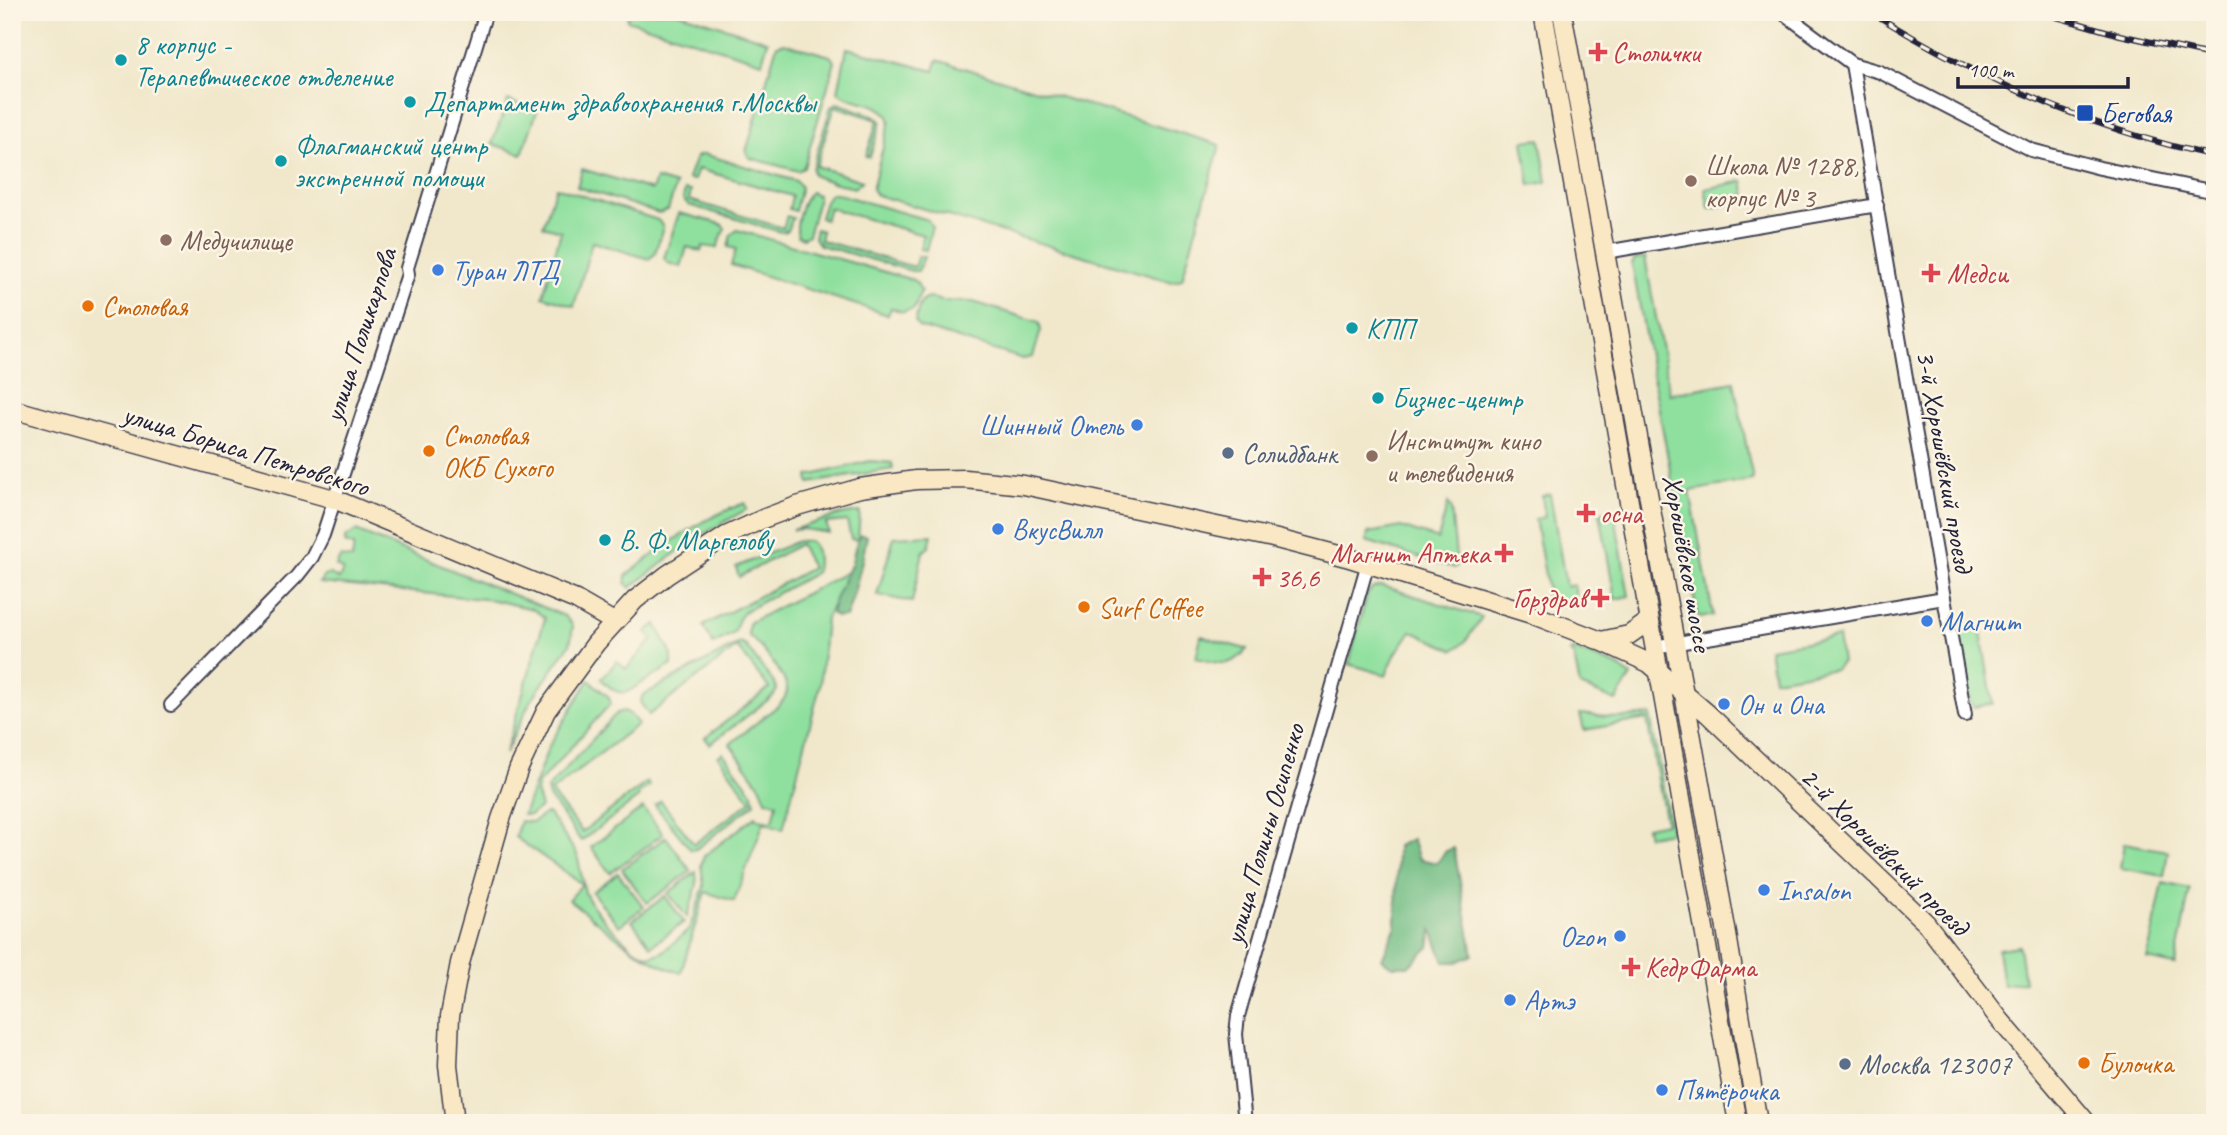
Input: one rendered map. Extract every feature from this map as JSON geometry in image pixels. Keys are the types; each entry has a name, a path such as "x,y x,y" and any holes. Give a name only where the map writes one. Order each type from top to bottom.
{"street":[{"name":"улица Поликарпова","path":"171,705 297,576 312,557 323,535 408,274 407,268 486,12"},
{"name":"Хорошёвское шоссе","path":"1543,12 1738,1123"},
{"name":"Хорошёвское шоссе","path":"1562,12 1758,1122"},
{"path":"1782,12 1852,64 1880,72 2031,150 2100,168 2215,192"},
{"name":"3-й Хорошёвский проезд","path":"1654,647 1676,647 1944,597 1852,64"},
{"path":"1606,252 1877,205"},
{"name":"улица Бориса Петровского","path":"12,409 334,499 576,600 614,622"},
{"name":"2-й Хорошёвский проезд","path":"455,1123 448,1065 450,1016 460,963 501,819 519,768 546,711 572,673 635,600 726,536 765,518 860,488 916,480 965,479 1024,485 1273,538 1368,563 1531,614 1639,658 1658,670 1809,809 1926,923 2000,1020 2087,1123"},
{"name":"улица Полины Осипенко","path":"1245,1123 1236,1034 1238,1016 1368,563"},
{"path":"1944,597 1965,715"},
{"path":"1601,641 1629,635 1649,621"},
{"path":"1658,670 1671,663 1676,647"}],"green space":[{"path":"629,12 677,12 768,41 762,62 627,20"},
{"path":"784,43 830,56 835,62 804,167 798,171 750,158 746,152 777,45"},
{"path":"847,48 934,71 937,60 1220,145 1182,279 1172,282 876,195 872,189 890,121 881,109 838,92"},
{"path":"508,100 537,111 522,154 492,144"},
{"path":"837,103 876,116 881,121 870,157 866,156 878,120 835,106 816,166 862,181 854,188 819,178 813,174 812,169 831,107"},
{"path":"1540,139 1547,182 1530,185 1523,141"},
{"path":"703,154 796,181 801,187 795,211 789,209 792,196 698,169 694,180 688,179 696,157"},
{"path":"582,169 652,190 656,179 676,185 668,210 659,213 577,187"},
{"path":"1743,181 1747,201 1709,208 1705,189"},
{"path":"556,187 658,220 663,227 655,254 649,259 592,242 574,306 543,296 561,231 543,226"},
{"path":"685,190 691,191 689,200 783,228 787,216 793,218 787,231 781,232 689,205 683,199"},
{"path":"811,192 817,195 818,200 808,235 803,238 798,236 798,220 802,206"},
{"path":"830,194 928,220 932,227 926,250 920,249 923,235 829,208 825,220 820,218"},
{"path":"679,213 721,224 725,228 717,248 703,246 701,251 687,247 681,267 668,263 664,258"},
{"path":"816,229 822,231 820,240 914,267 918,256 924,257 918,271 912,271 820,245 814,238"},
{"path":"737,230 913,280 921,291 914,309 903,312 891,308 888,315 731,265 736,249 728,247 731,235"},
{"path":"1645,257 1670,394 1734,382 1753,480 1690,491 1713,615 1701,618 1697,615 1632,264 1635,259"},
{"path":"931,298 973,302 1039,322 1041,330 1033,357 1023,359 919,327 915,321 920,304"},
{"path":"870,461 892,463 893,469 809,483 808,476"},
{"path":"1550,494 1566,586 1574,585 1578,606 1572,607 1545,598 1548,592 1535,519 1545,517 1542,496"},
{"path":"745,503 747,509 690,542 630,588 626,583 626,576 668,544 697,525"},
{"path":"1448,503 1451,508 1457,566 1454,568 1366,541 1368,533 1401,527 1438,539"},
{"path":"1614,510 1629,596 1615,599 1600,513"},
{"path":"860,512 858,540 851,539 847,521 826,523 829,533 792,530 839,515"},
{"path":"356,531 565,616 573,626 570,644 530,702 505,754 545,618 533,609 493,600 319,583 324,576 330,574 339,579 343,570 336,566 340,557 352,559 354,546 345,543 345,538"},
{"path":"861,535 867,536 853,597 846,617 836,617 831,613"},
{"path":"932,535 929,547 923,552 912,602 877,595 894,537"},
{"path":"798,541 810,541 815,548 815,573 745,611 734,633 713,644 703,626 812,568 800,544 739,577 736,567"},
{"path":"849,571 826,618 820,686 783,829 764,822 734,901 705,892 681,973 665,967 636,951 569,900 582,884 515,837 520,821 533,822 549,814 577,854 585,893 608,925 634,949 649,956 661,953 689,930 704,886 701,865 704,856 756,816 758,819 773,821 777,803 766,800 761,787 730,744 780,704 787,691 777,669 748,635 749,623"},
{"path":"1383,586 1482,617 1465,642 1454,650 1411,631 1396,653 1386,675 1349,664 1367,594 1373,588"},
{"path":"656,624 672,655 672,665 627,692 613,689 601,679 617,661 626,669 653,639 646,632"},
{"path":"1980,626 1993,704 1974,707 1970,701 1958,630"},
{"path":"1201,636 1247,649 1235,660 1224,663 1196,658"},
{"path":"1838,637 1842,662 1835,669 1774,679 1769,648"},
{"path":"740,643 746,646 777,690 773,696 710,744 705,738 769,688 737,647 649,715 640,702 643,695"},
{"path":"1573,649 1617,666 1631,676 1616,701 1580,686 1574,657 1570,652"},
{"path":"589,680 608,696 611,703 538,784 536,792 541,807 530,815 523,815 549,746"},
{"path":"624,711 638,724 551,792 582,832 647,782 649,786 639,793 638,798 581,841 549,797 547,789 617,713"},
{"path":"1580,714 1618,718 1650,715 1671,832 1648,836 1646,827 1666,823 1647,719 1584,730"},
{"path":"723,753 752,792 755,803 696,849 691,850 655,805 661,801 694,844 751,801 718,756"},
{"path":"643,808 663,834 610,873 591,847"},
{"path":"666,837 691,871 647,903 622,869"},
{"path":"1412,839 1419,859 1437,863 1446,851 1454,848 1473,955 1457,962 1444,962 1432,930 1429,947 1409,966 1392,966 1382,959 1396,926 1397,846"},
{"path":"2124,843 2168,851 2164,876 2120,868"},
{"path":"696,872 697,885 687,917 668,893"},
{"path":"618,873 644,907 619,926 592,892"},
{"path":"2163,883 2190,889 2175,965 2147,959"},
{"path":"665,896 684,922 651,946 632,921"},
{"path":"2019,946 2024,982 2003,985 1998,949"}],"railway":[{"path":"1871,12 1952,59 2037,99 2125,132 2215,156"},
{"path":"2039,12 2120,35 2215,56"}],"place":[{"name":"Столички","path":"1598,52"},
{"name":"8 корпус - Терапевтическое отделение","path":"121,60"},
{"name":"Департамент здравоохранения г.Москвы","path":"410,102"},
{"name":"Беговая","path":"2085,113"},
{"name":"Флагманский центр экстренной помощи","path":"281,161"},
{"name":"Школа № 1288, корпус № 3","path":"1691,181"},
{"name":"Медучилище","path":"166,240"},
{"name":"Туран ЛТД","path":"438,270"},
{"name":"Медси","path":"1931,273"},
{"name":"Столовая","path":"88,306"},
{"name":"КПП","path":"1352,328"},
{"name":"Бизнес-центр","path":"1378,398"},
{"name":"Шинный Отель","path":"1137,425"},
{"name":"Столовая ОКБ Сухого","path":"429,451"},
{"name":"Солидбанк","path":"1228,453"},
{"name":"Институт кино и телевидения","path":"1372,456"},
{"name":"осна","path":"1586,513"},
{"name":"ВкусВилл","path":"998,529"},
{"name":"В. Ф. Маргелову","path":"605,540"},
{"name":"Магнит Аптека","path":"1504,553"},
{"name":"36,6","path":"1262,577"},
{"name":"Горздрав","path":"1600,598"},
{"name":"Surf Coffee","path":"1084,607"},
{"name":"Магнит","path":"1927,621"},
{"name":"Он и Она","path":"1724,704"},
{"name":"Insalon","path":"1764,890"},
{"name":"Ozon","path":"1620,936"},
{"name":"КедрФарма","path":"1631,967"},
{"name":"Артэ","path":"1510,1000"},
{"name":"Булочка","path":"2084,1063"},
{"name":"Москва 123007","path":"1845,1064"},
{"name":"Пятёрочка","path":"1662,1090"}]}
